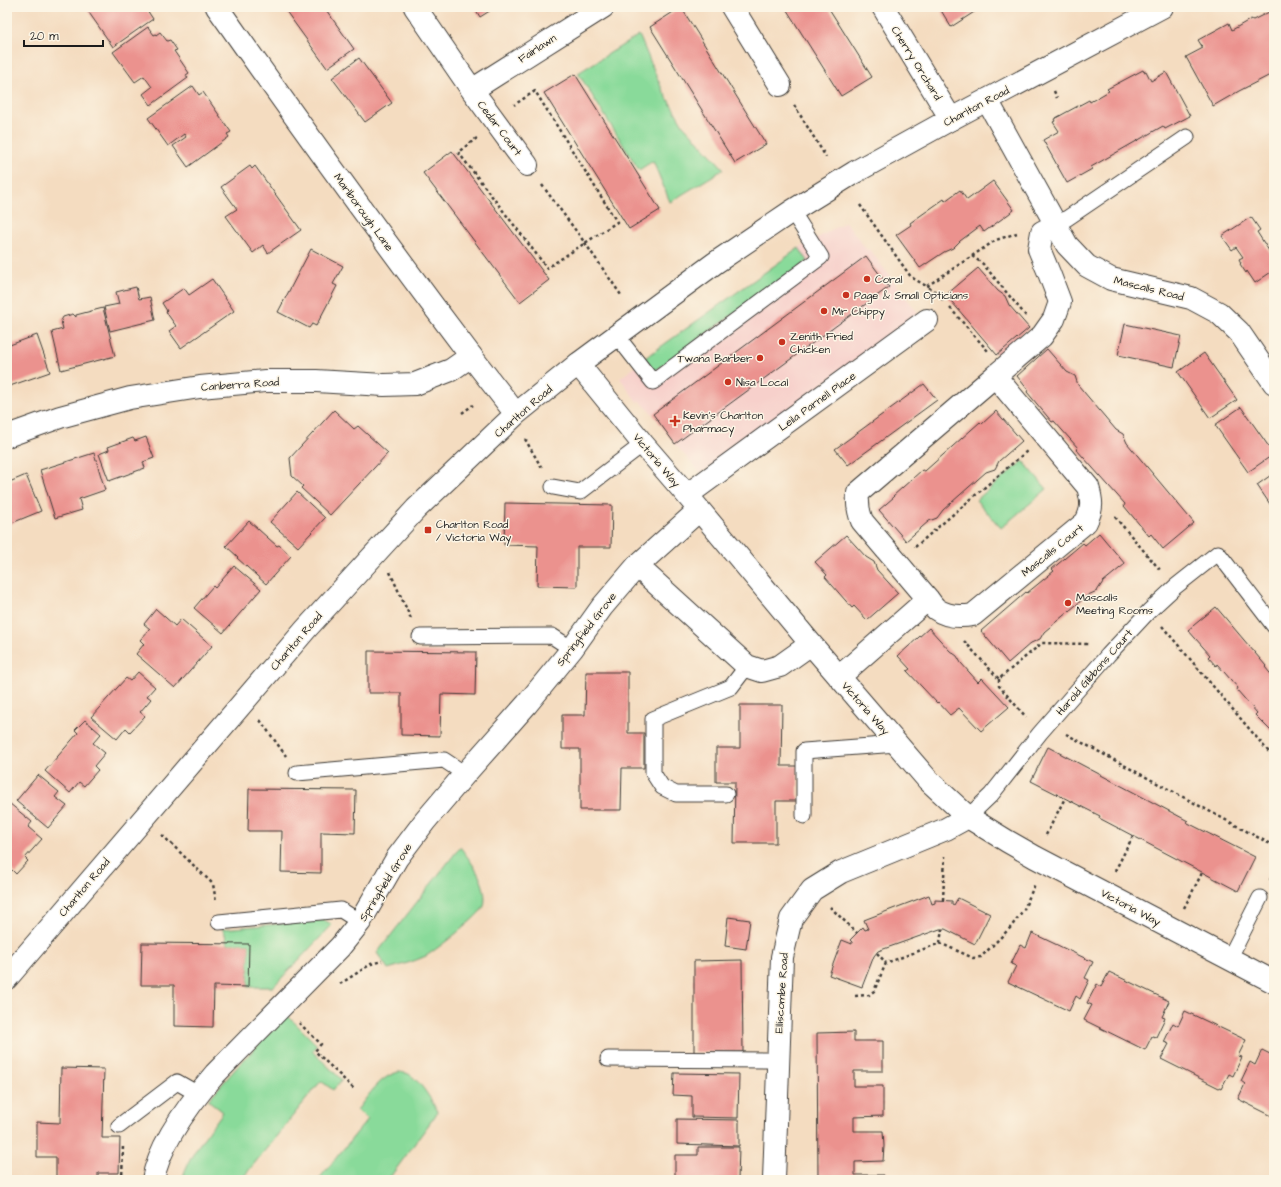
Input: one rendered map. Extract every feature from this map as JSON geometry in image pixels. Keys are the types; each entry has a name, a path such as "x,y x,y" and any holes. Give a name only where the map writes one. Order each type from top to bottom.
{"street":[{"name":"Marlborough Lane","path":"217,7 300,125 471,356 516,414"},
{"name":"Cedar Court","path":"415,7 472,90 527,165"},
{"name":"Fairlawn","path":"472,90 603,7"},
{"path":"732,7 780,85"},
{"name":"Cherry Orchard","path":"883,7 951,119"},
{"name":"Charlton Road","path":"7,978 306,629 416,509 516,414 578,364 715,262 792,211 856,172 951,119 1162,7"},
{"name":"Mascalls Road","path":"987,100 1048,228 1087,266 1110,279 1191,298 1219,313 1238,332 1274,383"},
{"path":"961,617 947,614 936,609 862,521 858,511 858,493 1042,336 1054,319 1060,302 1050,273 1039,249 1048,228"},
{"name":"Leila Parnell Place","path":"693,502 927,320"},
{"name":"Canberra Road","path":"7,436 60,417 130,398 200,387 265,381 415,384 451,370 471,356"},
{"name":"Victoria Way","path":"578,364 643,444 839,677 928,780 968,817 1007,842 1274,982"},
{"name":"Mascalls Court","path":"961,617 973,615 1086,522 1091,512 1092,500 1088,487 1045,434 1000,373"},
{"name":"Springfield Grove","path":"152,1180 155,1167 169,1138 198,1094 215,1074 340,947 360,922 397,858 426,821 527,704 572,649 602,607 693,502"},
{"path":"638,566 747,666 762,671 780,666 811,644"},
{"path":"839,677 928,599"},
{"name":"Elliscombe Road","path":"774,1180 777,1060 782,957 791,919 812,890 841,872 946,829 968,817"}],"lane":[{"path":"1048,228 1066,219 1187,137"},
{"path":"617,336 653,382 821,257 792,211"},
{"path":"553,488 580,492 643,444"},
{"name":"Harold Gibbons Court","path":"968,817 991,795 1044,729 1108,655 1149,611 1175,587 1218,553 1274,626"},
{"path":"420,637 552,636 572,649"},
{"path":"726,794 676,794 662,787 653,773 653,719 731,687 747,666"},
{"path":"804,816 804,751 898,744"},
{"path":"297,773 444,760 465,774"},
{"path":"1229,959 1260,898"},
{"path":"219,922 341,910 360,922"},
{"path":"608,1059 777,1060"},
{"path":"119,1126 177,1082 198,1094"}],"path":[{"path":"780,85 826,157"},
{"path":"1054,91 1058,98"},
{"path":"527,165 585,243 621,295"},
{"path":"860,205 912,277 936,292 1000,373"},
{"path":"927,286 996,240 1024,231 1048,228"},
{"path":"972,256 983,264 1042,336"},
{"path":"462,413 473,405"},
{"path":"897,562 1045,434"},
{"path":"525,438 553,488"},
{"path":"1114,516 1175,587"},
{"path":"390,571 420,637"},
{"path":"1149,611 1274,758"},
{"path":"961,617 960,636 999,679 999,686 1044,729 1274,846"},
{"path":"999,679 1042,643 1094,644 1108,655"},
{"path":"260,719 276,742"},
{"path":"855,996 869,995 874,991 886,963 940,943 973,958 981,957 1011,927 1024,909 1065,798"},
{"path":"162,834 213,884 219,922"},
{"path":"1103,893 1133,836"},
{"path":"943,900 945,852"},
{"path":"1173,929 1202,873"},
{"path":"834,911 857,933"},
{"path":"940,943 942,929"},
{"path":"877,953 886,963"},
{"path":"295,1019 321,1044 315,1051 354,1089"},
{"path":"119,1126 124,1137 122,1180"}],"shaded area":[{"path":"846,222 866,249 870,250 918,313 701,474 675,444 653,414 640,401 637,402 620,378 799,248"}],"green space":[{"path":"639,35 662,89 683,125 724,169 670,202 653,161 639,170 578,73"},
{"path":"799,248 808,261 654,371 645,358"},
{"path":"1023,461 1047,489 1001,528 976,500"},
{"path":"460,847 470,860 482,882 485,898 484,906 467,924 426,956 388,969 377,953"},
{"path":"323,920 332,925 273,987 248,987 249,944 227,944 225,934 222,929"},
{"path":"287,1015 317,1045 312,1051 342,1080 333,1090 321,1081 241,1180 182,1180 189,1161 223,1112 208,1100"},
{"path":"399,1072 410,1075 420,1084 437,1112 388,1180 318,1180 368,1119 357,1110 381,1082 392,1074"}],"building":[{"path":"85,7 145,7 153,19 113,47"},
{"path":"283,7 324,7 354,49 327,68"},
{"path":"474,7 496,7 480,17"},
{"path":"681,7 766,144 735,163 650,27"},
{"path":"785,7 828,7 872,77 841,96"},
{"path":"939,7 982,7 951,27"},
{"path":"1269,12 1274,22 1274,73 1213,106 1186,57 1203,48 1198,40 1229,23 1232,30 1251,19 1253,20"},
{"path":"148,27 154,35 160,32 167,41 170,40 177,50 174,51 189,73 186,75 188,78 151,105 143,94 152,87 144,76 135,82 113,52"},
{"path":"359,58 392,103 365,122 332,78"},
{"path":"1143,70 1144,72 1146,71 1151,81 1166,72 1190,116 1165,129 1163,126 1091,167 1092,169 1067,183 1043,140 1059,131 1053,122 1055,121 1054,119 1089,100 1090,102 1109,91 1107,89"},
{"path":"575,74 660,210 629,229 544,93"},
{"path":"193,86 199,95 203,92 231,132 227,134 229,137 188,167 173,146 186,137 184,134 168,146 148,118"},
{"path":"452,151 549,280 520,302 423,173"},
{"path":"250,166 252,169 255,166 301,230 268,253 263,245 253,253 226,216 237,209 221,187"},
{"path":"993,181 1014,210 984,232 980,226 953,248 944,252 920,268 896,235 944,199 945,201 960,190 967,200"},
{"path":"1251,217 1260,230 1257,232 1271,254 1274,252 1274,270 1255,283 1240,264 1239,259 1243,257 1236,247 1232,250 1222,236"},
{"path":"311,249 343,266 333,284 337,286 316,326 312,324 309,328 278,312"},
{"path":"866,256 889,287 675,444 653,414"},
{"path":"978,268 998,291 1005,296 1009,305 1029,328 997,355 946,295"},
{"path":"212,279 234,311 181,348 169,331 176,326 166,312 167,311 162,303 184,288 189,295"},
{"path":"136,287 139,299 150,297 155,320 110,331 104,307 119,304 116,292"},
{"path":"103,308 115,356 61,370 52,332 63,329 61,321 63,317 73,314 76,317 76,315"},
{"path":"1125,324 1181,336 1174,367 1118,355"},
{"path":"37,335 50,372 7,387 7,346"},
{"path":"1047,349 1067,372 1075,376 1078,385 1116,430 1123,434 1127,443 1194,523 1163,549 1151,534 1149,536 1124,506 1125,504 1076,449 1078,448 1054,421 1052,422 1027,392 1028,390 1017,376"},
{"path":"1204,353 1237,400 1210,418 1178,372"},
{"path":"924,384 937,400 848,465 835,449"},
{"path":"1241,407 1274,454 1248,472 1215,425"},
{"path":"334,410 354,429 358,426 388,453 330,515 301,488 303,486 292,476 290,458"},
{"path":"996,411 1022,441 999,461 995,469 986,472 943,510 937,518 929,521 906,541 879,510 922,470 925,471 980,422 982,424"},
{"path":"146,437 154,458 143,462 145,468 109,481 99,454 109,450 108,447 133,438 135,441"},
{"path":"94,453 105,490 79,499 82,510 55,518 40,470"},
{"path":"1274,473 1274,510 1257,485"},
{"path":"26,475 41,511 7,525 7,483"},
{"path":"297,492 325,518 298,547 270,522"},
{"path":"505,503 612,505 611,547 577,547 577,587 537,586 538,546 504,545"},
{"path":"249,521 277,546 279,545 291,556 266,584 226,546"},
{"path":"1099,533 1125,564 1103,582 1097,591 1088,595 1044,632 1040,639 1031,643 1008,663 981,631 1026,592 1027,593 1054,571 1052,569 1083,543 1085,545"},
{"path":"846,535 866,557 874,562 877,570 898,593 867,620 854,606 852,608 825,577 827,575 815,562"},
{"path":"234,566 261,589 223,633 194,608 213,586 215,588"},
{"path":"1216,607 1266,666 1265,667 1274,678 1274,734 1255,715 1257,713 1237,690 1238,688 1217,664 1216,666 1208,657 1210,655 1188,630"},
{"path":"156,609 175,626 181,619 212,646 175,688 136,654 144,644 140,640 150,629 144,624"},
{"path":"929,628 950,651 957,656 961,663 978,682 982,678 1009,707 981,731 959,708 950,715 907,671 910,669 898,656"},
{"path":"368,651 476,652 475,695 441,694 440,736 401,735 401,693 368,693"},
{"path":"138,672 155,687 147,696 151,699 140,712 145,716 130,732 126,728 117,739 91,717 126,678 130,681"},
{"path":"586,672 628,672 628,733 644,733 644,768 622,768 621,810 580,810 580,749 562,749 562,715 585,715"},
{"path":"740,705 782,705 781,766 798,766 798,801 776,801 776,843 734,843 735,782 716,782 716,748 740,748"},
{"path":"85,720 101,734 93,743 105,753 94,766 98,770 84,786 79,782 70,793 45,771 78,733 75,730"},
{"path":"1048,747 1188,821 1186,822 1255,857 1238,891 1099,818 1100,816 1031,781"},
{"path":"38,775 59,792 55,797 67,806 48,828 16,801"},
{"path":"249,789 356,790 355,833 321,832 321,873 281,872 282,831 248,831"},
{"path":"9,803 32,822 28,827 42,839 25,858 28,861 16,874 12,870 7,876 7,804"},
{"path":"929,895 932,904 935,903 935,900 952,901 952,904 954,905 958,898 990,914 975,944 945,929 940,929 878,951 874,956 862,987 829,975 842,940 852,944 850,940 863,927 865,930 868,929 864,920"},
{"path":"728,917 750,920 746,949 725,946"},
{"path":"1032,933 1093,962 1085,978 1089,980 1080,999 1076,996 1069,1011 1008,982 1016,966 1011,964 1020,945 1026,948"},
{"path":"142,943 249,944 248,987 214,986 213,1027 174,1026 174,985 141,985"},
{"path":"742,960 743,1052 694,1052 694,961"},
{"path":"1109,972 1169,1001 1162,1017 1165,1018 1156,1037 1152,1036 1145,1050 1084,1020 1092,1005 1087,1003 1097,984 1101,987"},
{"path":"1185,1011 1246,1040 1238,1056 1242,1057 1233,1076 1229,1074 1221,1089 1161,1059 1169,1044 1164,1042 1173,1023 1178,1026"},
{"path":"854,1032 854,1041 883,1041 883,1071 854,1071 854,1086 883,1086 883,1116 854,1117 854,1131 883,1131 884,1146 883,1161 855,1162 855,1175 884,1175 884,1180 818,1180 817,1033"},
{"path":"1262,1050 1274,1056 1274,1117 1238,1099 1245,1084 1241,1081 1250,1062 1255,1065"},
{"path":"61,1068 104,1069 102,1138 120,1138 119,1173 98,1173 98,1180 56,1180 56,1157 37,1157 37,1122 60,1123"},
{"path":"674,1073 739,1074 738,1118 692,1117 692,1096 673,1095"},
{"path":"677,1119 739,1120 739,1146 677,1144"},
{"path":"698,1147 739,1147 738,1180 675,1180 675,1155 698,1155"}],"place":[{"name":"Coral","path":"867,279"},
{"name":"Page & Small Opticians","path":"846,295"},
{"name":"Mr Chippy","path":"824,311"},
{"name":"Zenith Fried Chicken","path":"782,342"},
{"name":"Twana Barber","path":"760,358"},
{"name":"Nisa Local","path":"728,382"},
{"name":"Kevin's Charlton Pharmacy","path":"675,421"},
{"name":"Charlton Road / Victoria Way","path":"428,530"},
{"name":"Mascalls Meeting Rooms","path":"1068,603"}]}
